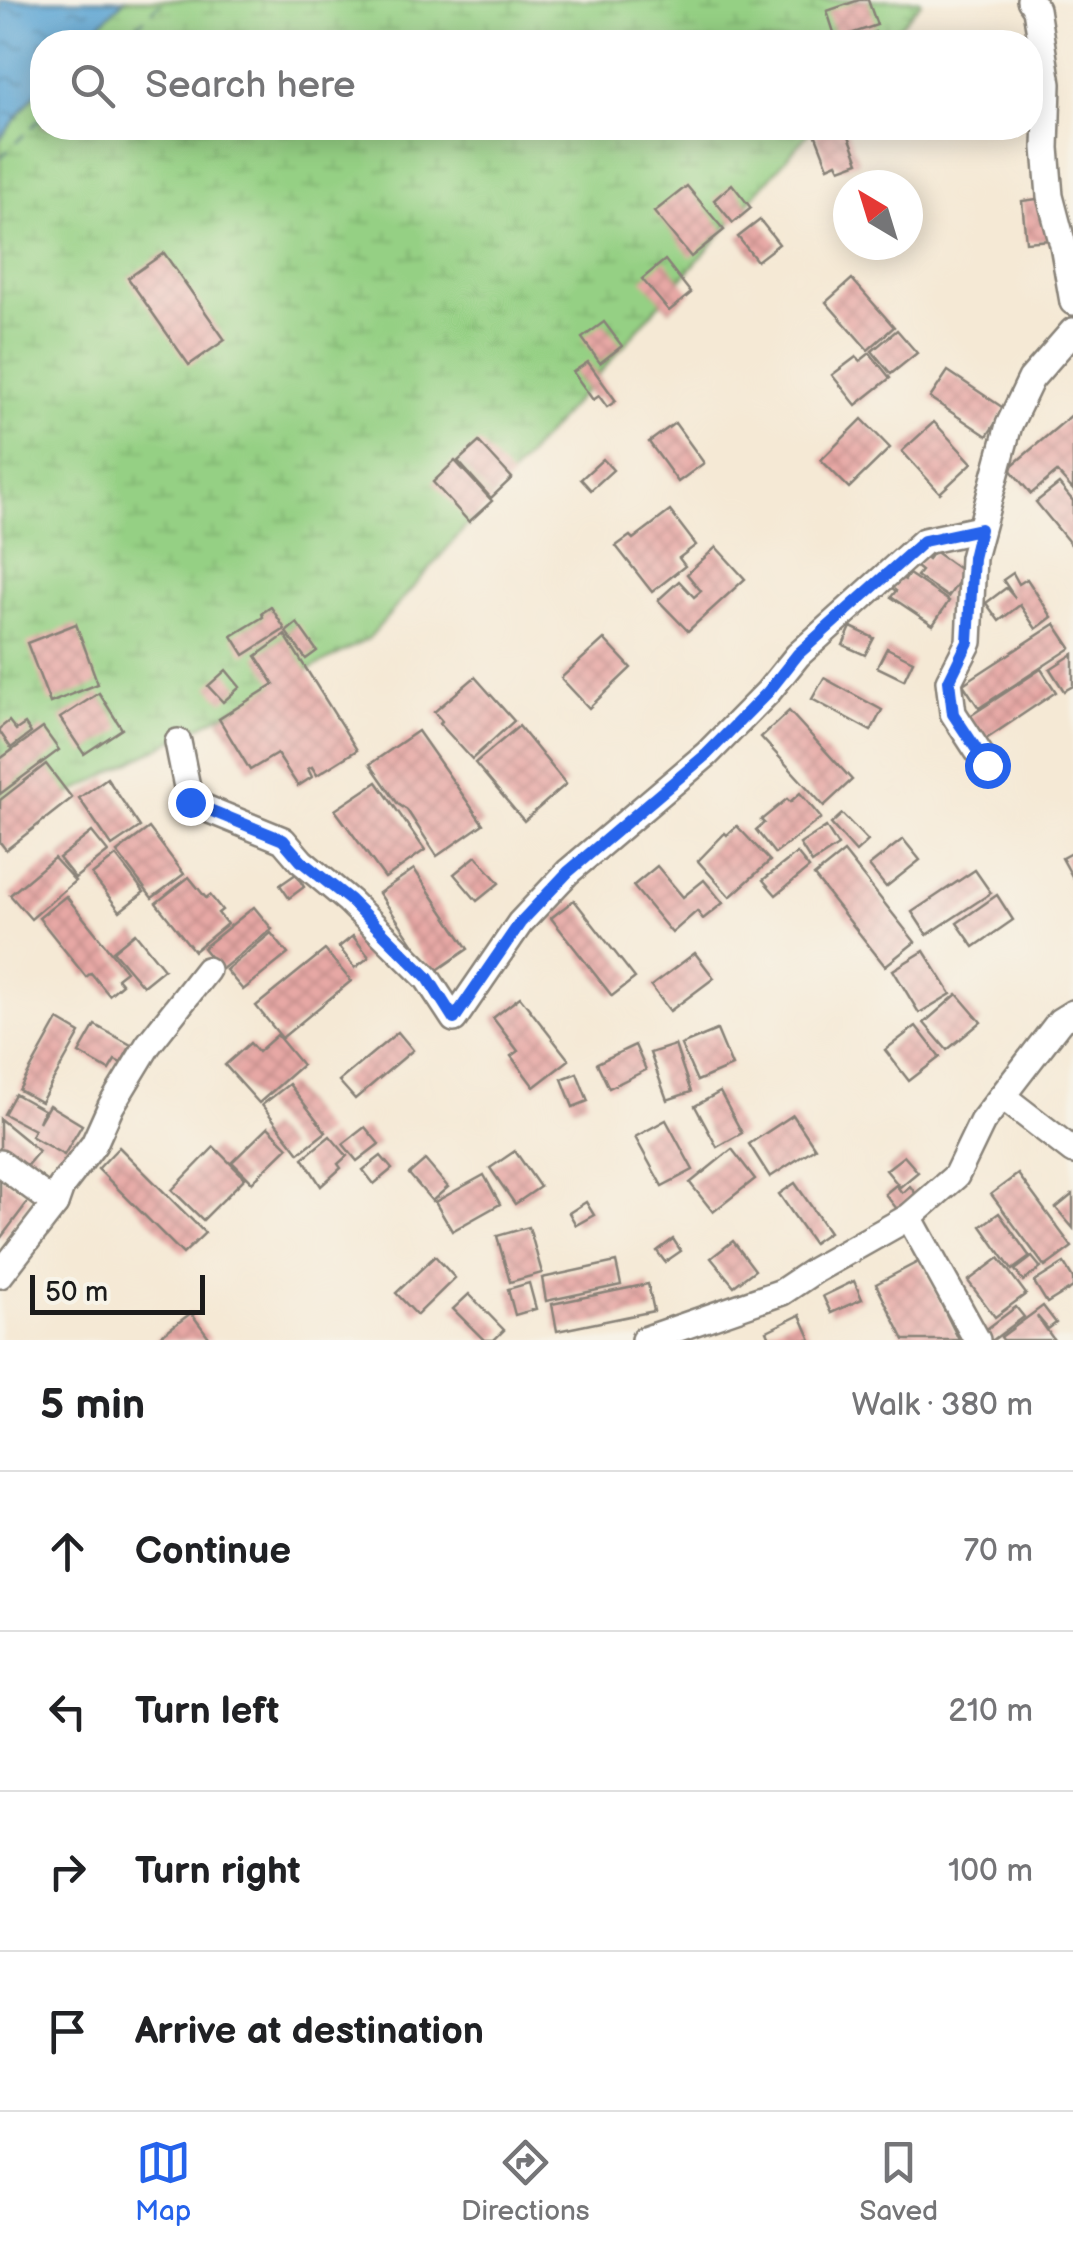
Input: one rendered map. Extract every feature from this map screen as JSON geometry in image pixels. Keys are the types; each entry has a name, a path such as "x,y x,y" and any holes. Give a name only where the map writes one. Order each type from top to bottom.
{"street":[{"path":"1030,0 1039,30"},
{"path":"1043,53 1048,84 1050,196 1069,263 1073,302"},
{"path":"987,765 953,714 949,681 968,642 973,558 1009,425 1031,379 1073,331"},
{"path":"178,742 190,802 283,840 428,978 454,1019 520,923 568,872 707,754 768,692 798,654 924,541 980,529"},
{"path":"0,1275 55,1204 61,1187 94,1144 110,1106 148,1045 207,970"},
{"path":"644,1340 782,1292 909,1217 956,1176 982,1122 1060,1021 1073,1014"},
{"path":"1002,1096 1073,1151"},
{"path":"0,1164 55,1204"},
{"path":"909,1217 978,1340"}],"green space":[{"path":"124,0 921,2 896,30 94,30"},
{"path":"30,100 30,140 803,140 368,639 0,830 0,139"}],"water":[{"path":"0,0 124,0 94,30 30,30 30,100 0,139"}],"building":[{"path":"868,0 877,25 862,30 833,30 827,11"},
{"path":"818,140 851,140 859,162 840,169 837,163 828,167"},
{"path":"732,184 751,208 733,223 714,200"},
{"path":"687,186 724,230 691,257 654,212"},
{"path":"1045,198 1050,240 1026,242 1022,201"},
{"path":"760,220 779,244 757,261 738,237"},
{"path":"164,253 225,340 189,365 128,278"},
{"path":"665,260 691,293 669,311 642,279"},
{"path":"852,279 894,327 868,350 826,302"},
{"path":"604,322 622,346 600,363 582,338"},
{"path":"897,330 917,353 891,374 872,351"},
{"path":"870,353 890,378 856,405 832,375 856,357 860,361"},
{"path":"588,362 616,401 607,407 599,396 593,400 573,372"},
{"path":"948,371 1005,409 987,436 930,398"},
{"path":"1073,414 1073,490 1057,472 1031,494 1009,468"},
{"path":"862,419 890,448 849,488 821,460"},
{"path":"934,422 972,463 940,493 902,451"},
{"path":"675,423 704,463 678,482 649,442"},
{"path":"479,442 512,478 491,498 458,461"},
{"path":"603,459 613,470 591,490 581,479"},
{"path":"455,461 492,501 469,522 433,482"},
{"path":"1059,484 1073,501 1073,547 1036,502"},
{"path":"670,511 696,545 679,558 685,566 652,592 616,546 630,536 633,539"},
{"path":"716,547 745,579 688,631 658,600 679,581 694,597 701,591 687,574"},
{"path":"934,551 965,573 948,597 917,576 921,571 916,567"},
{"path":"1013,573 1019,584 1027,579 1052,617 1036,629 1020,605 999,621 986,603 1006,588 1015,598 1003,580"},
{"path":"909,574 949,601 933,625 891,597 899,577 905,580"},
{"path":"271,607 285,629 244,655 232,636 263,617 262,613"},
{"path":"297,623 317,651 306,659 286,632"},
{"path":"76,624 98,684 50,703 27,643"},
{"path":"1055,624 1071,648 979,708 963,684"},
{"path":"851,627 874,638 865,655 843,645"},
{"path":"285,635 357,750 317,775 312,767 308,769 312,777 298,786 277,754 250,770 219,719 274,684 256,656"},
{"path":"604,639 631,668 589,708 561,678"},
{"path":"887,648 913,661 904,680 877,667"},
{"path":"1073,654 1073,686 1064,691 1050,669"},
{"path":"1041,669 1056,692 983,741 967,718"},
{"path":"226,670 240,687 223,702 208,686"},
{"path":"475,677 514,721 472,759 434,712"},
{"path":"824,678 882,710 871,731 812,699"},
{"path":"99,693 122,729 84,754 60,718"},
{"path":"789,711 852,780 824,806 761,737"},
{"path":"9,721 16,730 25,724 31,733 11,748 0,732"},
{"path":"519,726 566,784 524,821 475,763"},
{"path":"43,728 59,750 0,794 0,759"},
{"path":"418,731 483,824 437,856 370,764"},
{"path":"46,764 72,798 6,850 0,842 0,800"},
{"path":"107,778 140,827 112,846 79,798"},
{"path":"377,782 425,850 385,878 335,810"},
{"path":"800,793 821,818 775,854 756,830 764,823 761,820"},
{"path":"842,814 868,841 856,852 831,824"},
{"path":"737,826 770,861 730,897 698,861"},
{"path":"826,827 838,846 812,863 800,844"},
{"path":"149,828 184,874 152,898 117,852"},
{"path":"92,832 108,852 75,878 59,858"},
{"path":"903,839 920,860 886,887 869,866"},
{"path":"844,852 915,942 885,966 814,876"},
{"path":"1073,852 1073,878 1062,858"},
{"path":"797,853 809,868 776,895 763,880"},
{"path":"116,856 144,892 120,911 92,875"},
{"path":"476,856 499,883 477,901 454,874"},
{"path":"54,858 75,881 31,919 10,895"},
{"path":"657,866 683,897 704,880 723,903 703,919 697,911 672,933 633,886"},
{"path":"414,869 468,949 433,973 379,893"},
{"path":"975,870 991,893 927,935 912,912"},
{"path":"296,874 304,887 289,898 280,885"},
{"path":"189,877 206,898 210,895 227,924 194,951 156,903"},
{"path":"997,895 1013,920 974,947 957,923"},
{"path":"66,896 126,971 117,978 122,984 109,995 91,973 86,977 39,918"},
{"path":"574,900 635,978 612,996 551,918"},
{"path":"254,907 272,929 221,970 203,948"},
{"path":"135,933 164,969 143,986 113,951"},
{"path":"271,933 288,954 243,990 226,970"},
{"path":"353,936 369,957 355,968 339,947"},
{"path":"325,950 351,981 282,1038 256,1006"},
{"path":"924,951 951,994 919,1013 893,970"},
{"path":"695,953 714,978 670,1011 651,986"},
{"path":"957,994 981,1022 947,1050 924,1023"},
{"path":"520,997 569,1060 534,1087 511,1056 518,1051 493,1018"},
{"path":"58,1020 80,1033 41,1102 19,1090"},
{"path":"95,1025 131,1045 121,1063 115,1060 109,1070 79,1053"},
{"path":"916,1026 940,1057 909,1081 885,1050"},
{"path":"717,1030 732,1066 697,1081 681,1045"},
{"path":"398,1032 413,1050 355,1099 339,1081"},
{"path":"277,1035 302,1065 259,1103 225,1065 250,1043 258,1052"},
{"path":"635,1045 646,1070 609,1088 597,1063"},
{"path":"675,1045 691,1092 667,1100 650,1053"},
{"path":"577,1073 588,1101 573,1107 562,1079"},
{"path":"289,1084 326,1132 299,1153 262,1105"},
{"path":"720,1092 742,1133 717,1147 695,1106"},
{"path":"15,1094 44,1110 39,1122 49,1105 82,1125 64,1155 31,1136 34,1130 4,1114"},
{"path":"793,1115 815,1148 770,1177 749,1144"},
{"path":"0,1119 39,1151 23,1170 0,1151"},
{"path":"666,1120 693,1170 662,1186 635,1137"},
{"path":"268,1127 288,1147 252,1182 232,1162"},
{"path":"365,1127 379,1144 357,1161 343,1144"},
{"path":"330,1136 347,1156 338,1164 341,1168 321,1186 303,1158"},
{"path":"119,1147 205,1233 183,1254 98,1169"},
{"path":"214,1147 245,1178 203,1220 172,1190"},
{"path":"732,1149 755,1179 713,1212 690,1183"},
{"path":"515,1151 540,1187 515,1204 490,1168"},
{"path":"381,1156 392,1169 374,1184 363,1170"},
{"path":"904,1156 918,1172 900,1187 886,1170"},
{"path":"425,1160 448,1187 432,1201 409,1174"},
{"path":"1018,1174 1072,1247 1045,1267 991,1194"},
{"path":"484,1175 500,1204 452,1231 435,1202"},
{"path":"0,1176 30,1199 0,1239"},
{"path":"795,1183 829,1232 813,1243 779,1194"},
{"path":"896,1185 902,1193 910,1186 918,1197 897,1209 885,1194"},
{"path":"1073,1194 1073,1228 1056,1208"},
{"path":"586,1202 594,1215 576,1225 569,1213"},
{"path":"999,1213 1030,1257 1012,1270 981,1226"},
{"path":"529,1227 542,1273 510,1282 497,1236"},
{"path":"673,1239 681,1251 665,1262 657,1251"},
{"path":"733,1241 755,1270 734,1286 711,1258"},
{"path":"435,1256 455,1278 417,1315 396,1293"},
{"path":"1032,1257 1041,1268 1023,1281 1015,1270"},
{"path":"999,1258 1026,1294 995,1317 968,1281"},
{"path":"920,1261 959,1340 904,1340 876,1284"},
{"path":"616,1262 621,1285 546,1301 542,1278"},
{"path":"1064,1263 1073,1278 1073,1287 1047,1303 1034,1282"},
{"path":"854,1281 862,1299 831,1313 823,1296"},
{"path":"529,1283 536,1309 515,1315 508,1289"},
{"path":"648,1284 654,1311 557,1331 552,1304"},
{"path":"469,1294 504,1330 494,1340 484,1340 453,1309"},
{"path":"1043,1306 1056,1323 1048,1329 1037,1316 1054,1340 1003,1340 1001,1337"},
{"path":"1016,1307 1024,1317 993,1340 985,1340 980,1334"},
{"path":"191,1313 211,1340 155,1340"},
{"path":"800,1315 811,1340 771,1340 767,1331"}],"ferry route":[{"path":"133,30 164,0"},
{"path":"0,158 30,129"}],"route":[{"path":"190,802 283,840 428,978 454,1019 520,923 568,872 707,754 768,692 798,654 924,541 980,529 973,558 968,642 949,681 953,714 987,765"}]}
